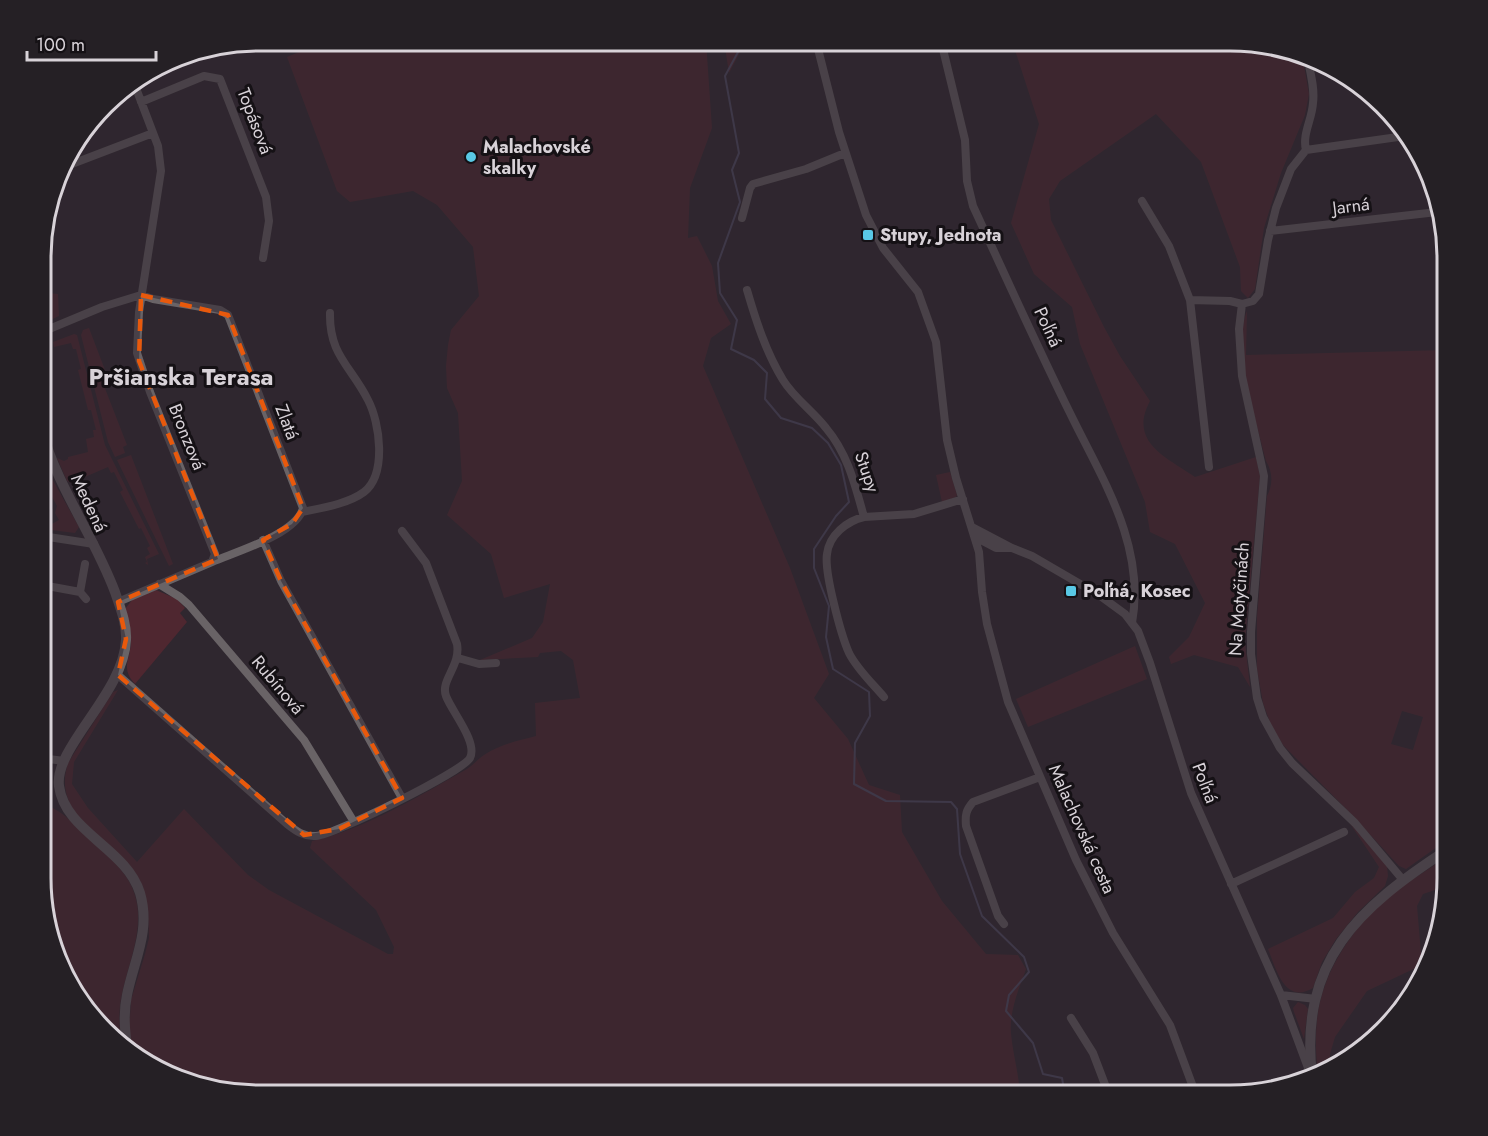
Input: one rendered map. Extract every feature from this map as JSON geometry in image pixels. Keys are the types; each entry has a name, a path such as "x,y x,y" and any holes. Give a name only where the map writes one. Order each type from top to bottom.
{"street":[{"name":"Malachovská cesta","path":"819,51 845,153 874,234 918,292 931,325 939,358 947,440 980,556 982,592 999,673 1008,702 1076,860 1113,933 1170,1026 1192,1085"},
{"name":"Poľná","path":"943,51 965,140 967,181 972,206 1070,414 1115,502 1135,579 1136,594 1132,622"},
{"path":"1306,150 1305,134 1314,95 1311,68"},
{"name":"Topásová","path":"141,102 204,76 220,79 266,197 269,221 263,258"},
{"name":"Bronzová","path":"137,91 160,155 161,180 141,295 137,353 150,392 215,551 212,562"},
{"path":"75,163 153,132"},
{"path":"1190,300 1230,301 1242,304 1253,301 1259,294 1270,231 1287,178 1295,163 1306,150 1398,137"},
{"path":"742,218 753,184 806,169 845,153"},
{"path":"1142,201 1169,246 1190,300 1209,466"},
{"name":"Jarná","path":"1270,231 1432,213"},
{"name":"Stupy","path":"747,290 760,331 781,378 794,396 829,431 845,455 864,517 850,521 835,536 827,554 827,565 839,622 849,652 884,696"},
{"path":"51,328 102,307 141,295"},
{"name":"Zlatá","path":"141,295 225,312 231,321 301,503 302,512"},
{"name":"Na Motyčinách","path":"1242,304 1239,329 1242,376 1264,476 1251,632 1251,654 1257,698 1263,717 1280,748 1292,763 1355,823 1402,880"},
{"path":"118,602 286,529 302,512 364,492 373,480 379,461 373,410 334,346 330,313"},
{"name":"Medená","path":"51,456 94,544"},
{"path":"864,517 914,514 963,499"},
{"path":"972,527 994,548"},
{"path":"118,675 296,831 314,836 324,835 402,798 461,767 470,758 472,747 445,692 447,681 458,658 457,644 426,563 402,531"},
{"name":"Medená","path":"51,537 94,544"},
{"path":"975,537 1012,548"},
{"path":"263,540 280,582 402,798"},
{"path":"980,556 988,540"},
{"path":"94,544 124,619 126,639 124,658 118,675 64,761 60,772 59,788 68,811 129,872 139,892 143,912 143,936 127,995 124,1019 126,1038"},
{"path":"980,556 994,548 1012,548"},
{"name":"Poľná","path":"1012,548 1032,556 1107,600 1125,614 1143,640 1191,793 1281,995 1309,1069"},
{"path":"51,587 83,595 85,564"},
{"name":"Rubínová","path":"159,584 189,605 296,731 308,746 354,822"},
{"path":"458,658 479,664 496,663"},
{"path":"51,759 64,761"},
{"path":"1004,924 998,916 966,826 965,816 973,802 1040,777"},
{"path":"1231,884 1344,832"},
{"path":"1312,1068 1310,1030 1316,999 1333,953 1349,931 1384,894 1437,857"},
{"path":"1281,995 1316,999"},
{"path":"1071,1018 1093,1053 1105,1085"}],"highlighted area":[{"path":"141,295 228,315 303,508 292,524 263,540 281,581 402,798 339,829 304,835 118,675 126,639 118,602 218,559 139,361"}],"shaded area":[{"path":"302,51 707,51 712,128 690,188 688,238 697,236 712,266 718,301 731,324 711,338 703,366 790,568 829,674 814,698 848,739 869,785 900,795 902,832 942,901 986,954 1018,955 1026,969 1015,1000 1011,1025 1019,1085 244,1085 204,1078 166,1064 121,1034 86,993 72,970 55,919 51,892 51,807 69,819 111,859 127,878 134,892 138,921 137,936 121,999 120,1031 130,1017 131,1000 149,938 148,909 143,887 136,874 75,813 67,795 65,783 68,763 113,692 118,690 74,762 72,784 88,808 137,862 184,809 248,875 269,890 388,954 393,954 394,947 376,910 310,848 312,841 371,820 467,769 490,751 536,736 535,703 580,698 573,660 561,651 540,653 538,657 480,660 532,638 543,622 550,584 504,598 491,554 447,515 462,481 458,413 447,388 448,345 451,330 479,296 473,247 437,205 413,191 350,202 337,191 287,57"},
{"path":"726,51 741,51 729,73"},
{"path":"1015,51 1244,51 1284,58 1304,65 1309,94 1305,115 1281,173 1264,228 1255,289 1248,298 1241,291 1240,267 1201,162 1156,114 1060,181 1049,199 1051,220 1104,327 1150,401 1144,415 1144,427 1153,447 1195,477 1256,457 1260,476 1245,642 1250,687 1238,667 1194,655 1171,664 1169,657 1189,637 1205,603 1175,544 1150,532 1145,502 1080,344 1072,307 1034,274 1011,223 1039,124"},
{"path":"51,293 58,294 59,316 51,320"},
{"path":"1247,311 1246,355 1437,350 1437,847 1406,869 1399,866 1283,745 1271,725 1263,703 1257,669 1257,617 1267,496 1271,479 1248,386 1242,344","holes":["1402,711 1423,717 1413,750 1391,744"]},
{"path":"89,328 105,370 99,373 127,445 123,447 125,453 115,457 108,442 81,335 83,330"},
{"path":"77,335 105,445 159,554 147,559 148,565 145,563 147,562 145,557 150,554 147,548 150,546 120,492 123,490 114,472 111,473 108,467 71,483 67,481 57,458 64,461 68,457 88,452 86,439 94,437 93,430 96,430 91,410 88,410 78,370 81,369 76,349 73,349 71,343 54,347 53,342"},
{"path":"131,455 173,564 169,566 117,460"},
{"path":"950,472 957,495 942,502 936,475"},
{"path":"51,477 79,527 75,533 51,530 51,524 59,520 55,513 57,506 51,495"},
{"path":"156,590 177,599 185,608 180,613 187,622 135,684 130,678 127,667 131,638 125,609 132,600"},
{"path":"1135,646 1147,679 1028,727 1016,699"},
{"path":"1349,822 1387,866 1388,876 1385,886 1358,912 1336,939 1322,962 1313,988 1295,992 1278,975 1268,949 1333,918 1355,892 1374,878 1379,867"},
{"path":"1437,864 1437,889 1423,894 1417,906 1421,956 1417,967 1367,991 1335,1037 1330,1059 1317,1066 1317,1020 1320,1002 1333,966 1366,919 1406,884"},
{"path":"1298,1002 1308,1009 1304,1039 1293,1008"}],"waterway":[{"path":"739,51 725,76 739,153 732,170 740,202 718,263 720,293 737,320 731,349 754,360 767,373 765,399 781,418 812,428 828,443 841,465 849,502 836,516 814,549 814,568 829,606 826,637 833,669 869,692 870,716 855,743 854,784 886,801 951,802 957,809 960,854 982,916 1024,957 1029,972 1009,995 1006,1011 1033,1043 1043,1074 1062,1078 1063,1085"}],"place":[{"name":"Malachovské skalky","path":"471,157"},
{"name":"Stupy, Jednota","path":"868,235"},
{"name":"Poľná, Kosec","path":"1071,591"}],"district":[{"name":"Pršianska Terasa","path":"181,377"}]}
